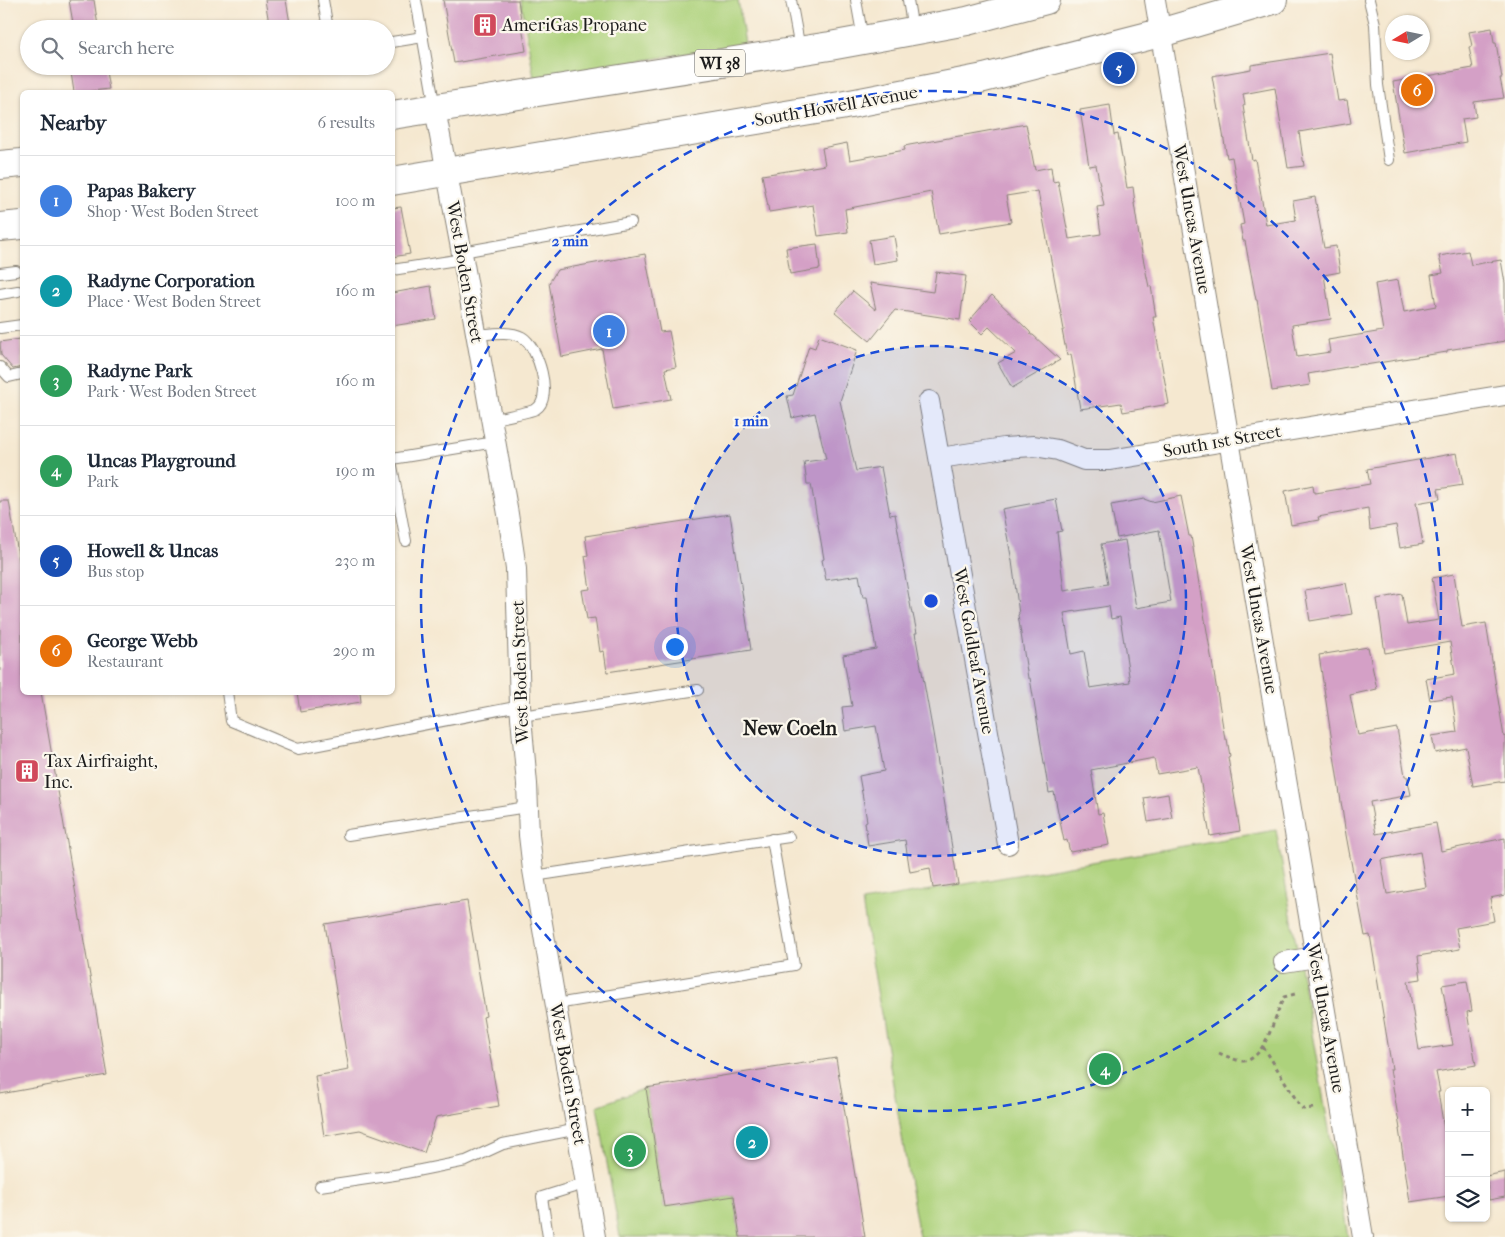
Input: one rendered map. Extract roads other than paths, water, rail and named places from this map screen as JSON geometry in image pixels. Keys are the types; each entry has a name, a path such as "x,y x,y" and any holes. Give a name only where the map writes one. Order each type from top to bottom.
{"main road":[{"name":"WI 38","path":"395,115 864,40 967,21 1046,0"},
{"name":"South Howell Avenue","path":"395,180 840,106 975,80 1160,33 1273,0"},
{"path":"0,165 20,163"},
{"path":"0,227 20,225"}],"street":[{"name":"West Uncas Avenue","path":"1155,0 1363,1237"},
{"name":"West Boden Street","path":"435,108 516,569 520,711 529,835 534,876 595,1237"},
{"name":"West Goldleaf Avenue","path":"929,401 1008,844"},
{"name":"South 1st Street","path":"940,458 1004,448 1034,446 1058,450 1084,460 1110,460 1229,440 1504,401"},
{"path":"1284,962 1316,957"}],"lane":[{"path":"323,0 326,20"},
{"path":"416,0 435,108"},
{"path":"791,0 800,50"},
{"path":"856,0 864,40"},
{"path":"908,0 913,30"},
{"path":"1369,0 1374,24 1378,85 1389,160"},
{"path":"395,42 423,37"},
{"path":"395,269 631,222"},
{"path":"0,273 16,271"},
{"path":"0,294 18,291"},
{"path":"0,328 20,324"},
{"path":"476,334 507,333 523,337 533,348 541,367 544,390 542,403 536,409 491,420"},
{"path":"0,367 9,377 20,374"},
{"path":"395,459 495,442"},
{"path":"395,482 406,541"},
{"path":"227,695 231,721 298,749 520,711 698,690"},
{"path":"348,835 528,807"},
{"path":"534,876 788,837"},
{"path":"556,1004 794,965 772,840"},
{"path":"320,1186 401,1174 466,1161 503,1144 578,1129"},
{"path":"548,1237 542,1197 586,1183"}],"place":[{"name":"AmeriGas Propane","path":"485,25"},
{"name":"Howell & Uncas","path":"1119,68"},
{"name":"George Webb","path":"1417,90"},
{"name":"Papas Bakery","path":"609,331"},
{"name":"Tax Airfraight, Inc.","path":"27,771"},
{"name":"Uncas Playground","path":"1105,1069"},
{"name":"Radyne Corporation","path":"752,1142"},
{"name":"Radyne Park","path":"630,1151"}],"district":[{"name":"New Coeln","path":"790,728"}]}
